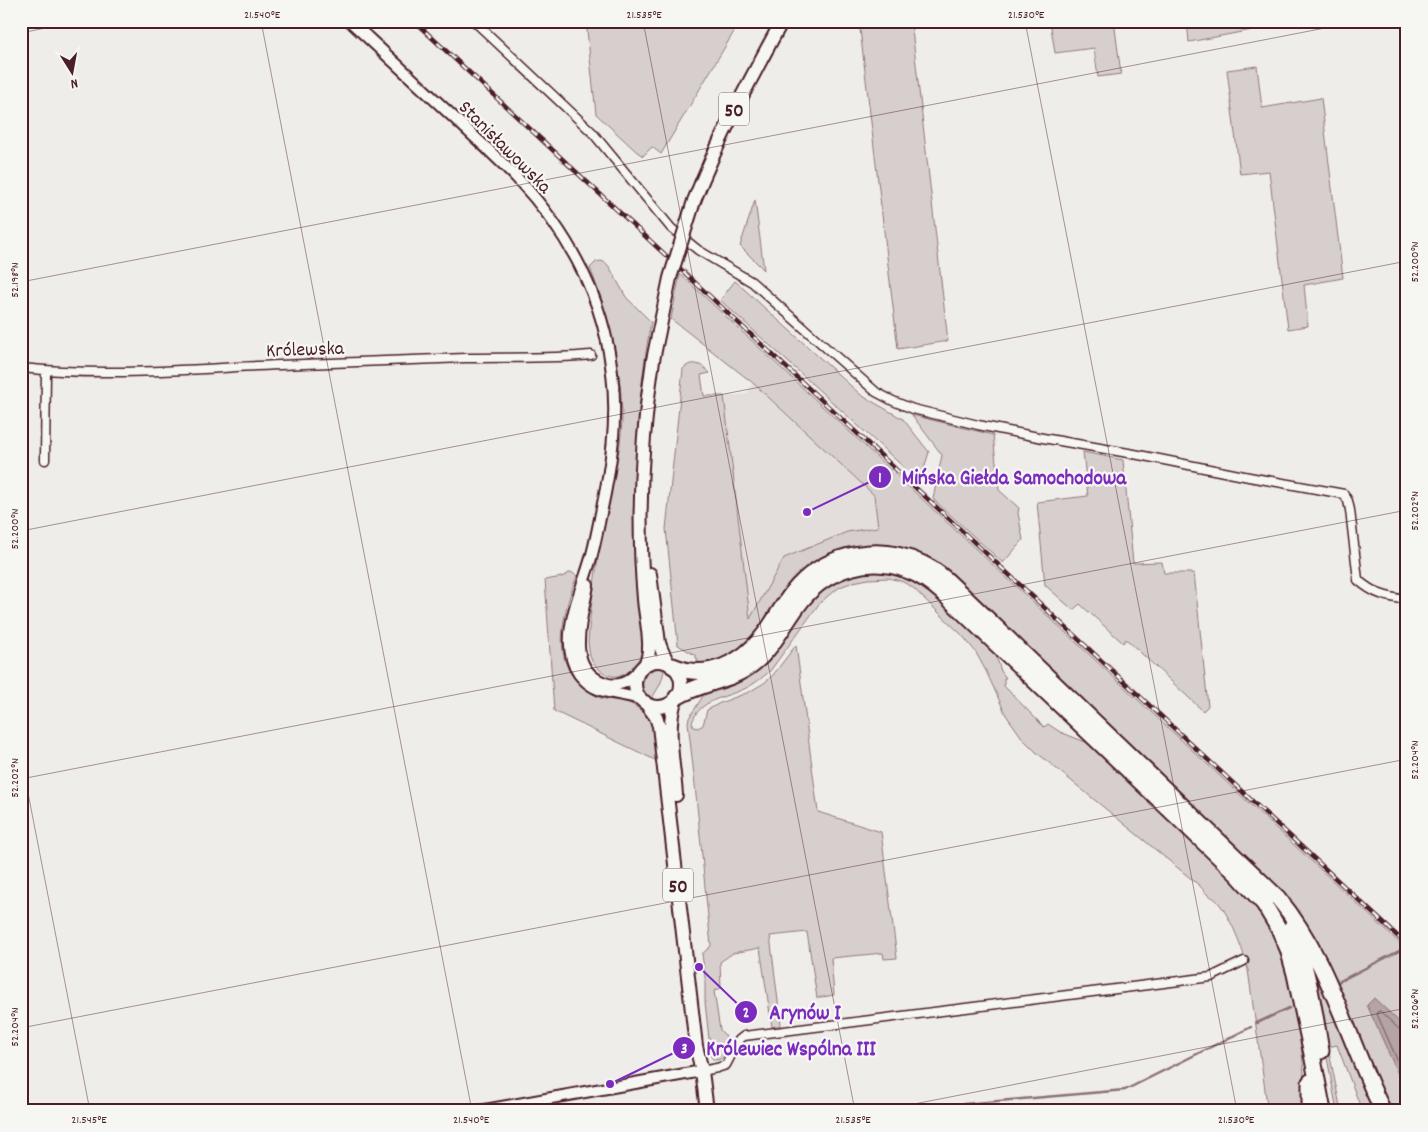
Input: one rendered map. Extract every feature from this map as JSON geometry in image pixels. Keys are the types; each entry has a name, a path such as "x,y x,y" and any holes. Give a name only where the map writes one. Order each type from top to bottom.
{"highway":[{"path":"671,665 684,670 710,671 723,667 744,655 763,636 797,586 829,563 848,556 872,552 892,553 925,564 945,578 1231,852 1284,906 1312,948 1383,1111"},
{"path":"676,697 691,689 729,678 750,666 769,649 809,592 830,576 845,569 880,564 898,567 922,577 944,594 1237,874 1271,914 1286,944 1295,974 1323,1111"},
{"path":"1265,886 1291,928 1300,951 1309,984 1333,1111"},
{"path":"1303,1016 1310,1078 1310,1111"}],"main road":[{"name":"50","path":"707,1111 702,1070 696,1046 659,726 656,717 636,689 635,683 647,661 648,639 644,599 640,510 644,450 648,392 653,360 670,278 694,202 706,170 734,109 782,21"},
{"name":"50","path":"644,450 649,561 659,643 662,652 677,671 681,681 680,692 676,697 671,714 670,737 704,1053 702,1070"},
{"path":"641,669 653,662 663,661 671,665"},
{"path":"644,701 661,706 667,705 676,697"}],"street":[{"name":"Stanisławowska","path":"350,21 516,177 562,234 579,262 602,321 612,372 614,403 614,427 608,482 591,558"},
{"path":"474,21 592,132 671,228 698,250 752,282 876,392 913,409 978,424 1043,438 1344,494 1350,510 1358,580 1376,594 1407,600"},
{"name":"Królewska","path":"21,368 46,371 133,372 268,365 591,355"},
{"path":"45,460 46,371"},
{"path":"591,558 579,637 579,652 582,660 589,672 598,680 613,685 625,683 641,669"},
{"path":"591,558 571,626 570,647 573,662 578,673 595,688 604,692 628,695 644,701"},
{"path":"479,1111 718,1068 726,1065 739,1040 744,1036 1211,977 1244,961"}],"shaded area":[{"path":"586,21 734,21 735,30 661,154 652,147 643,156 596,114"},
{"path":"859,21 911,21 948,341 898,349"},
{"path":"1050,21 1114,21 1121,74 1098,77 1094,48 1055,53"},
{"path":"1187,21 1251,21 1252,30 1189,42"},
{"path":"1257,66 1262,108 1321,98 1343,278 1304,285 1308,326 1288,329 1269,171 1240,174 1227,70"},
{"path":"755,200 764,270 740,246"},
{"path":"601,261 610,268 626,297 651,322 642,378 636,461 636,545 642,651 627,673 617,676 606,674 596,666 590,656 588,642 597,564 618,457 622,420 620,381 613,342 590,268 596,262"},
{"path":"680,274 1407,950 1407,1111 1388,1111 1318,953 1204,820 1158,770 944,571 881,547 767,622 737,654 701,667 695,655 678,645 666,529 683,369 686,366 697,364 710,373 701,375 704,396 724,396 750,619 784,558 847,532 878,527 874,495 753,383 671,319"},
{"path":"735,281 861,395 903,419 929,452 920,482 720,300"},
{"path":"753,383 874,495 878,528 847,532 750,620 724,396 747,394"},
{"path":"912,415 993,435 999,490 1019,508 1018,513 1023,540 1003,563 933,499 942,455"},
{"path":"1083,452 1123,460 1133,563 1162,562 1164,573 1194,573 1208,706 1203,711 1126,639 1123,643 1080,604 1073,610 1045,585 1037,502 1088,496"},
{"path":"876,569 920,580 994,650 1001,671 1006,678 1004,678 1004,686 1044,727 1048,724 1060,732 1088,743 1237,882 1260,907 1273,927 1288,967 1302,1053 1305,1111 1268,1111 1248,970 1235,932 1220,905 1200,886 1036,752 1023,739 1006,715 975,651 962,635 912,587 901,581 888,578 853,582 840,587 829,595 819,604 770,671 747,687 707,704 695,715 692,723 694,727 698,728 703,725 707,710 749,692 764,683 773,675 796,645 818,812 881,832 897,958 884,959 883,953 831,958 834,995 817,998 807,932 770,936 781,1025 772,1027 760,948 733,953 720,962 721,988 714,991 720,1030 731,1042 727,1052 721,1059 714,1060 711,1057 702,954 711,946 689,718 705,693 708,692 707,689 808,600 844,573"},
{"path":"571,572 577,576 566,610 563,628 562,645 565,661 572,676 584,688 601,698 629,703 652,720 657,761 554,711 545,580 562,577"},
{"path":"659,668 664,669 663,677 651,699 644,690 643,681 645,676"},
{"path":"1298,931 1378,1111 1362,1111 1337,1045 1328,1047 1341,1111 1337,1111 1317,1004"}],"water":[{"path":"1374,998 1407,1029 1407,1094 1367,1005"}],"waterway":[{"path":"1338,982 1401,950 1407,944"},
{"path":"1257,1023 1289,1008"},
{"path":"909,1111 918,1108 1125,1090 1251,1027"}],"railway":[{"path":"414,21 1407,945"}],"place":[{"name":"Mińska Giełda Samochodowa","path":"807,512"},
{"name":"Arynów I","path":"699,967"},
{"name":"Królewiec Wspólna III","path":"610,1084"}]}
